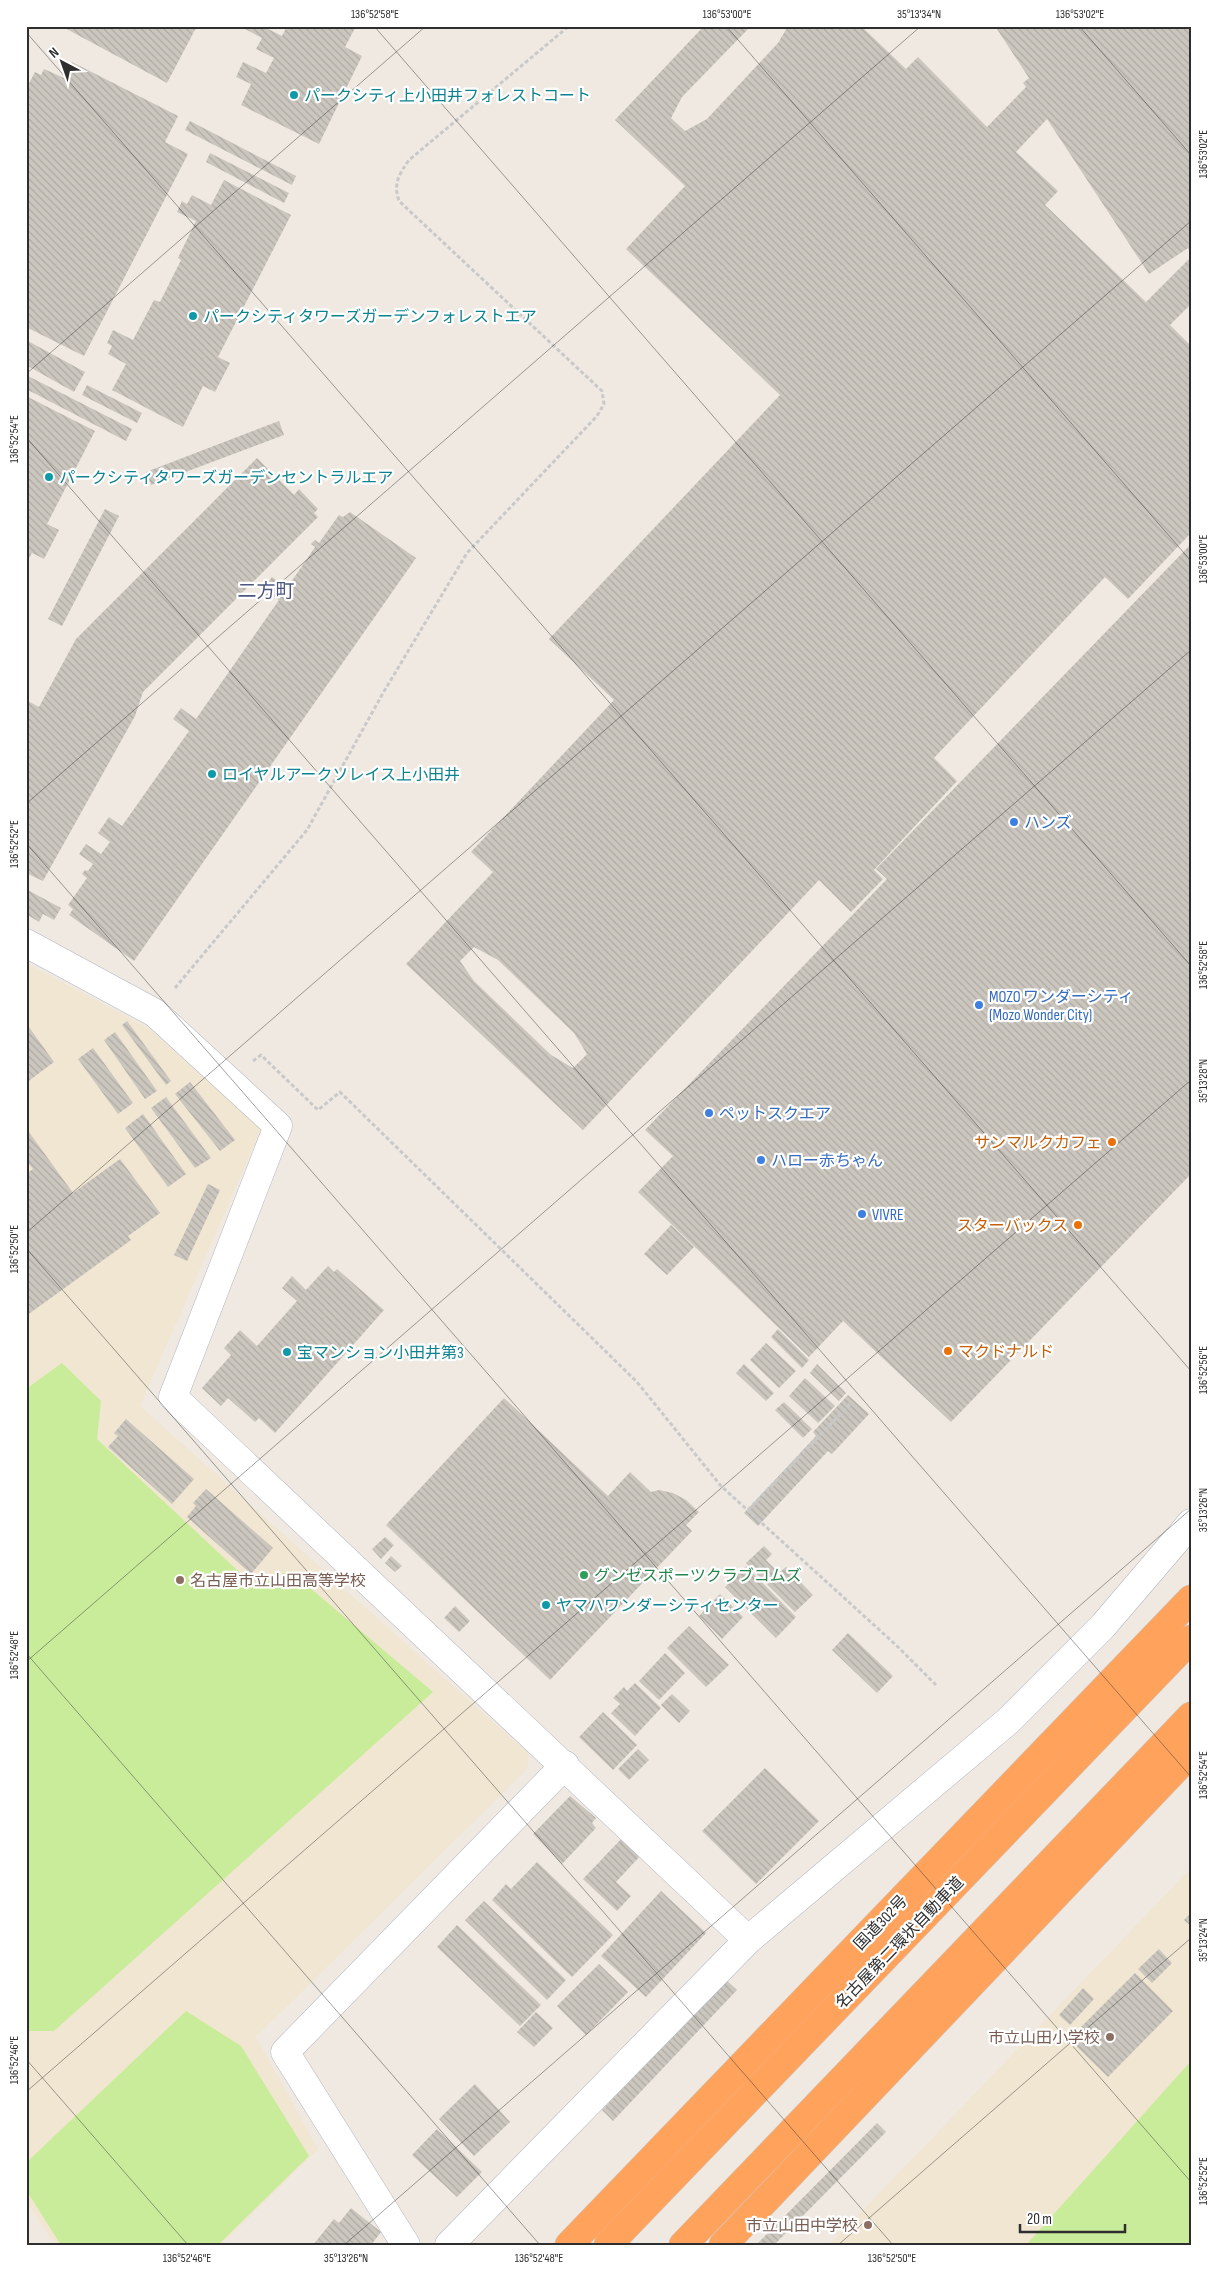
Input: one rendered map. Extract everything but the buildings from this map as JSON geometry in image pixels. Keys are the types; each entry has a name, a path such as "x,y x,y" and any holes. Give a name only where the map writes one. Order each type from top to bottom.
{"highway":[{"path":"655,2156 715,2076 1191,1580"},
{"name":"国道302号","path":"569,2245 1191,1599"},
{"name":"名古屋第二環状自動車道","path":"608,2245 1191,1639"},
{"path":"683,2245 1191,1716"},
{"path":"723,2245 1191,1753"}],"street":[{"path":"26,943 155,1013 278,1126 173,1397 565,1765 748,1940"},
{"path":"449,2245 748,1940 1008,1721 1103,1626 1191,1523"},
{"path":"406,2245 285,2052 565,1765"}],"path":[{"path":"155,1013 307,830 383,693 466,553 597,416 604,404 602,391 399,201 396,191 396,182 410,160 569,26"},
{"path":"175,988 182,995"},
{"path":"251,1063 261,1055 318,1110 340,1092 638,1382 722,1486 936,1684"},
{"path":"748,1510 851,1404"}],"shaded area":[{"name":"名古屋市立山田高等学校","path":"26,963 148,1028 261,1129 140,1406 529,1754 527,1769 256,2037 318,2149 221,2245 55,2245 26,2201"},
{"name":"市立山田小学校","path":"1191,1868 1191,2245 829,2245 868,2205"}],"green space":[{"path":"62,1363 101,1401 97,1439 252,1584 290,1571 433,1692 54,2031 26,2031 26,1389"},
{"path":"186,2011 241,2046 309,2156 218,2245 61,2245 26,2190 26,2163"},
{"path":"1191,2061 1191,2245 1026,2245"}],"place":[{"name":"パークシティ上小田井フォレストコート","path":"294,95"},
{"name":"パークシティタワーズガーデンフォレストエア","path":"193,316"},
{"name":"パークシティタワーズガーデンセントラルエア","path":"49,477"},
{"name":"ロイヤルアークソレイス上小田井","path":"212,774"},
{"name":"ハンズ","path":"1014,822"},
{"name":"MOZO ワンダーシティ (Mozo Wonder City)","path":"979,1005"},
{"name":"ペットスクエア","path":"709,1113"},
{"name":"サンマルクカフェ","path":"1112,1142"},
{"name":"ハロー赤ちゃん","path":"761,1160"},
{"name":"VIVRE","path":"862,1214"},
{"name":"スターバックス","path":"1078,1225"},
{"name":"マクドナルド","path":"948,1351"},
{"name":"宝マンション小田井第3","path":"287,1352"},
{"name":"グンゼスポーツクラブコムズ","path":"584,1575"},
{"name":"名古屋市立山田高等学校","path":"180,1580"},
{"name":"ヤマハワンダーシティセンター","path":"546,1605"},
{"name":"市立山田小学校","path":"1110,2037"},
{"name":"市立山田中学校","path":"868,2225"}],"district":[{"name":"二方町","path":"266,590"}]}
